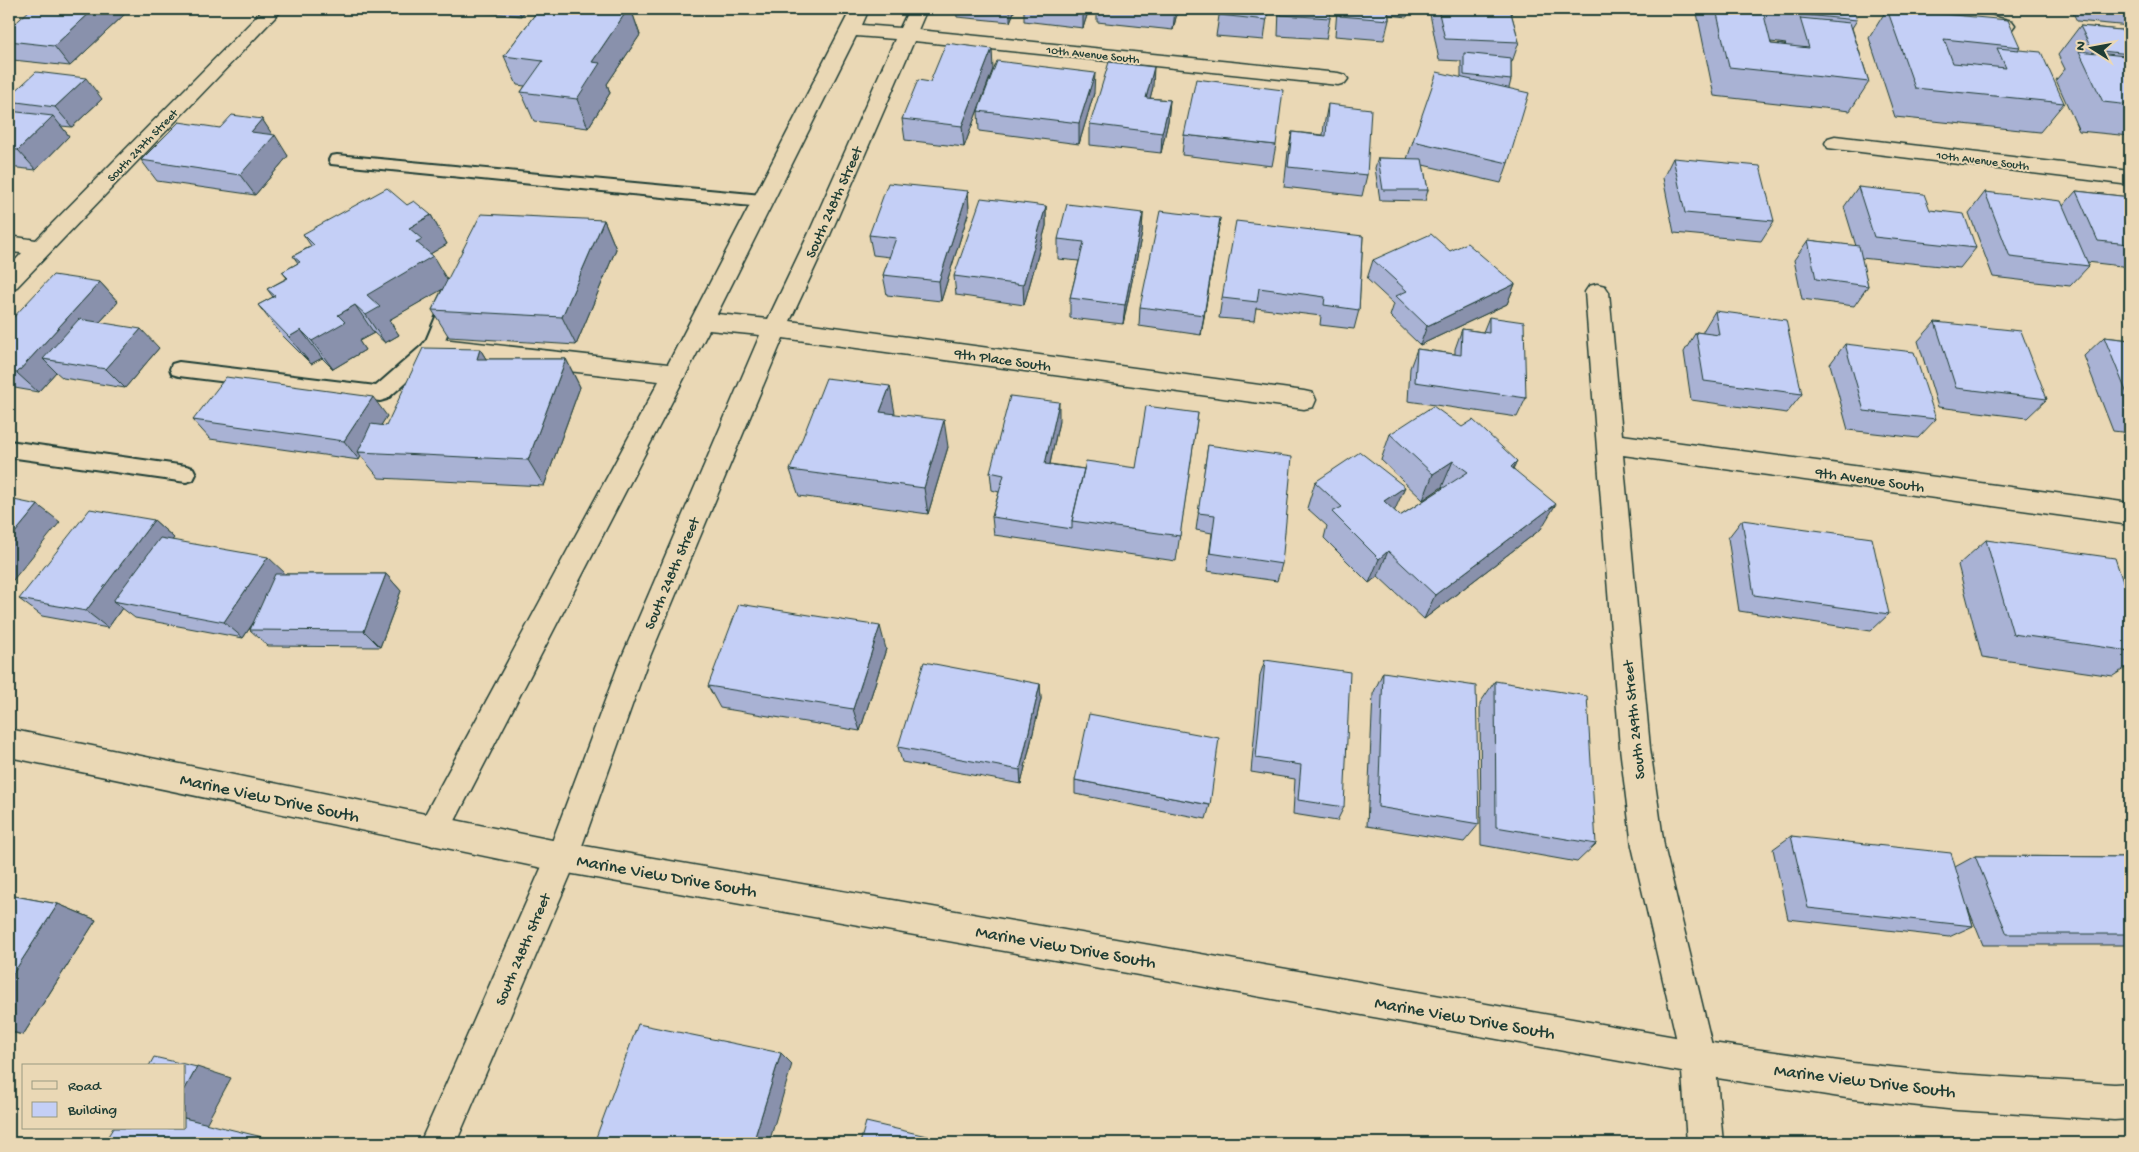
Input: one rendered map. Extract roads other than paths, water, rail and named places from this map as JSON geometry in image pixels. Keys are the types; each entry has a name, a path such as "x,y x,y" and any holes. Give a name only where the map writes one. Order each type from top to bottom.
{"street":[{"name":"South 247th Street","path":"9,281 274,9"},
{"name":"South 248th Street","path":"438,1143 562,856 632,666 776,328 918,9"},
{"path":"1943,9 2005,25"},
{"path":"433,831 675,374 854,19"},
{"name":"10th Avenue South","path":"854,19 907,35 1338,79"},
{"name":"10th Avenue South","path":"1835,143 2130,178"},
{"path":"9,244 41,248"},
{"name":"South 249th Street","path":"1597,292 1635,748 1648,846 1698,1058 1705,1143"},
{"name":"9th Place South","path":"702,320 776,328 1304,400"},
{"path":"433,347 675,374"},
{"name":"9th Avenue South","path":"1609,443 2130,514"},
{"name":"Marine View Drive South","path":"9,743 562,856 1698,1058 1853,1081 1957,1092 2114,1102 2130,1101"}],"lane":[{"path":"337,160 762,200"},
{"path":"179,369 380,394 433,347 459,283"},
{"path":"9,449 186,474"}]}
